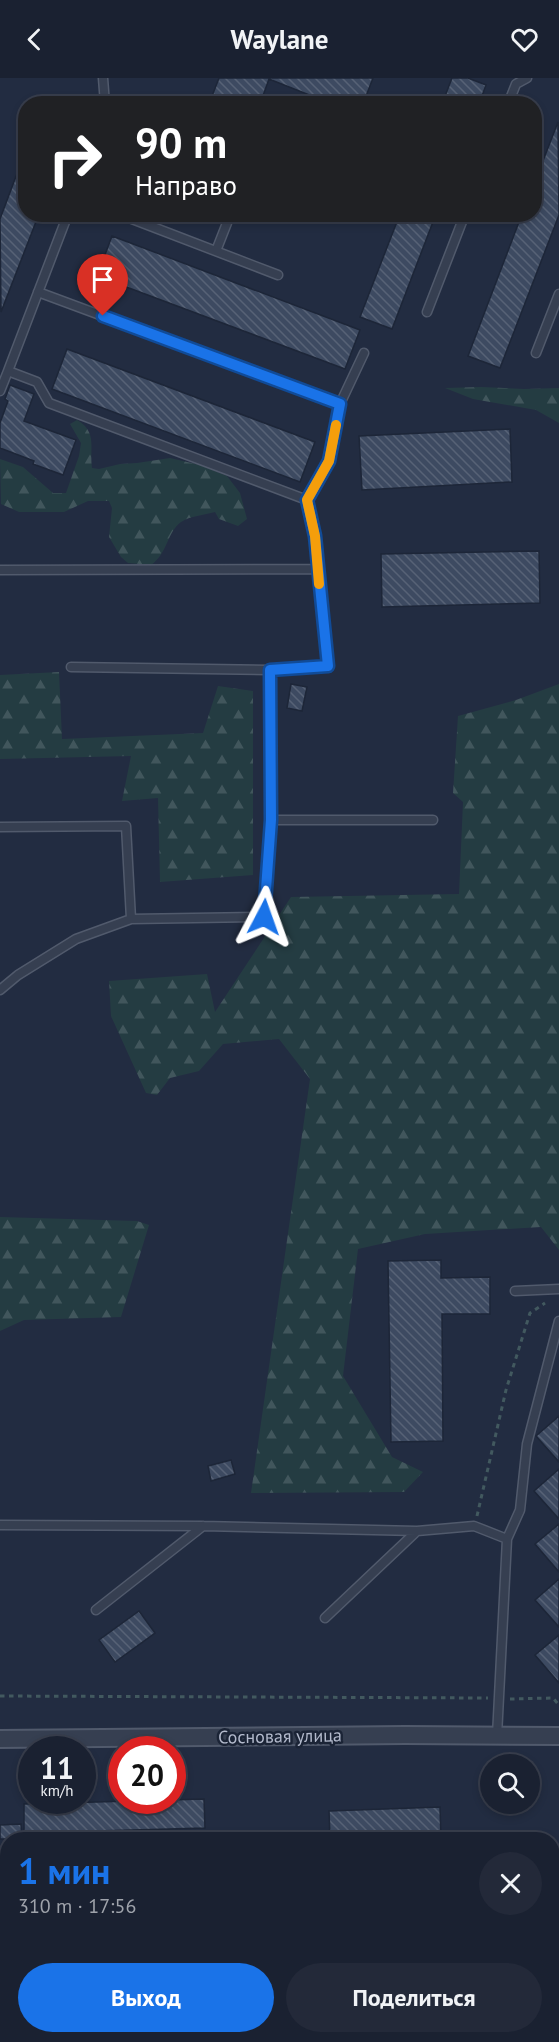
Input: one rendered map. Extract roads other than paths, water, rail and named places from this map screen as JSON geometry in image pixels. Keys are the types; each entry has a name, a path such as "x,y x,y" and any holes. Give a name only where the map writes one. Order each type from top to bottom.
{"street":[{"name":"Сосновая улица","path":"0,1739 405,1735 559,1736"}],"lane":[{"path":"103,78 104,96"},
{"path":"511,96 516,84 527,78"},
{"path":"0,391 65,222"},
{"path":"140,222 278,275"},
{"path":"427,312 462,222"},
{"path":"216,251 227,223"},
{"path":"38,292 340,404"},
{"path":"536,353 559,294"},
{"path":"71,667 270,670 328,666 315,536 307,500 329,461 340,404 364,353"},
{"path":"8,370 37,382 49,403 307,500"},
{"path":"0,570 317,569"},
{"path":"0,990 18,975 76,939 131,919 264,917 271,820 270,670"},
{"path":"271,820 433,820"},
{"path":"0,827 126,826 131,919"},
{"path":"515,1291 559,1289"},
{"path":"497,1736 507,1539 520,1510 527,1444 559,1321"},
{"path":"0,1525 203,1526 417,1531 474,1526 507,1539"},
{"path":"96,1610 203,1526"},
{"path":"325,1618 417,1531"}]}
